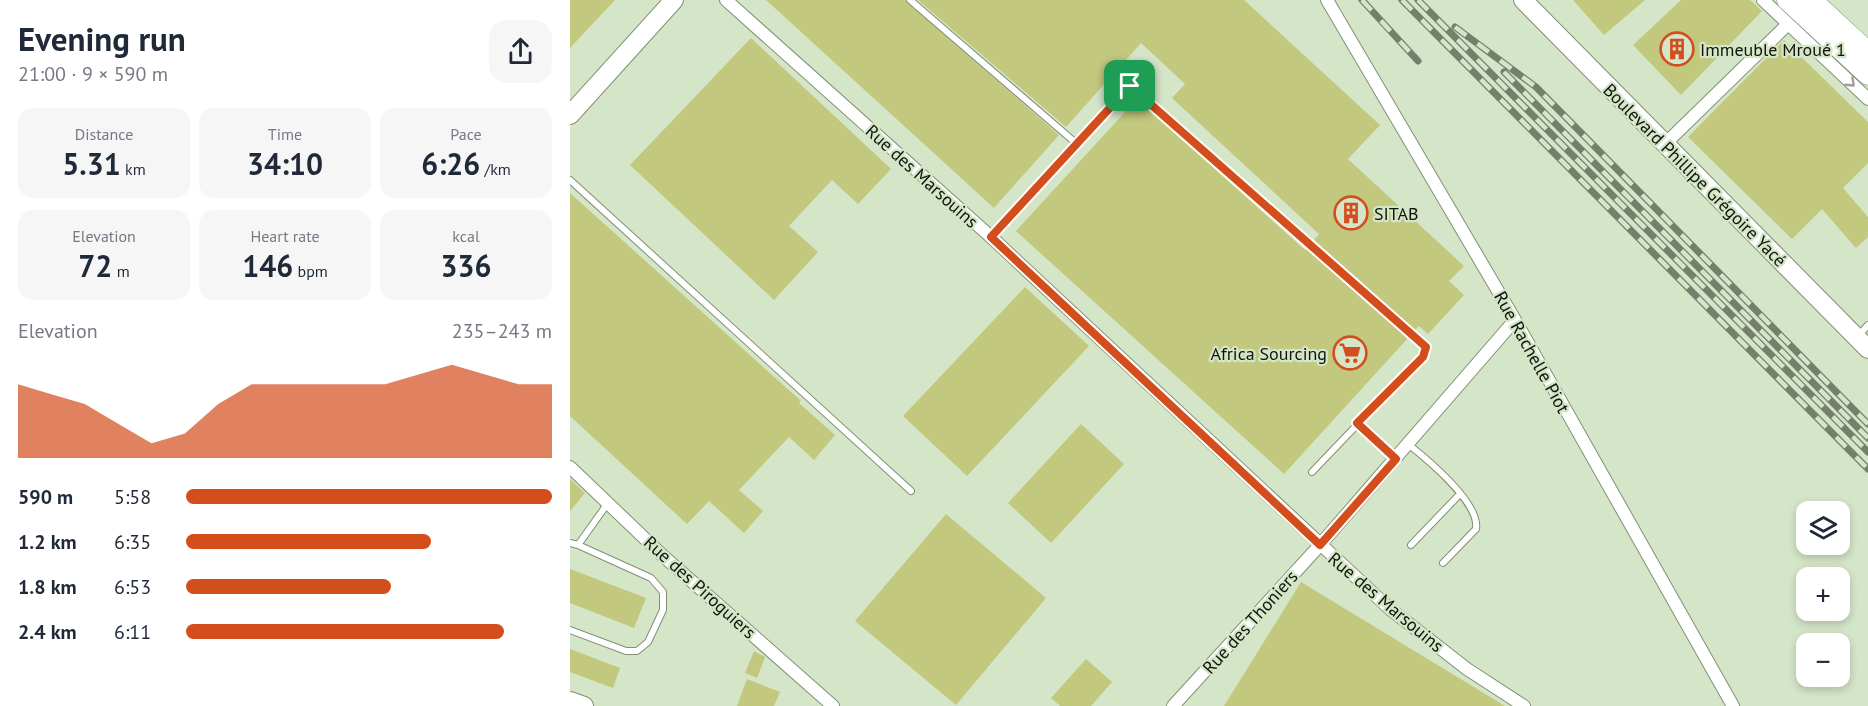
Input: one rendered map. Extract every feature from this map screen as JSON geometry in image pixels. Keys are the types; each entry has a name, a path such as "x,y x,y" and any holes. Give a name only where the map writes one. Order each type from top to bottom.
{"main road":[{"path":"1787,0 1868,75"},
{"path":"1812,0 1868,52"}],"street":[{"path":"570,115 674,0"},
{"name":"Rue des Marsouins","path":"726,0 991,237 1390,609 1467,669 1524,706"},
{"name":"Rue Rachelle Piot","path":"1327,0 1515,320 1733,706"},
{"name":"Boulevard Phillipe Grégoire Yacé","path":"1523,0 1664,145 1864,337"},
{"path":"1762,0 1868,99"},
{"path":"1664,145 1788,24"},
{"name":"Rue des Thoniers","path":"1173,706 1320,545 1515,320"},
{"name":"Rue des Piroguiers","path":"570,467 662,555 832,706"},
{"path":"570,701 584,706"}],"lane":[{"path":"910,0 1077,144"},
{"path":"991,237 1128,87 1133,86 1426,347 1423,357 1312,472"},
{"path":"570,180 911,491"},
{"path":"1357,423 1396,459"},
{"path":"1408,444 1431,462 1476,514 1476,529 1443,563"},
{"path":"1411,545 1459,495"},
{"path":"578,545 608,503"},
{"path":"570,543 651,578 663,592 663,610 648,642 637,651 626,651 570,630"}],"building":[{"path":"570,0 615,0 570,48"},
{"path":"766,0 905,0 1059,135 994,208"},
{"name":"SITAB","path":"918,0 1244,0 1380,125 1348,159 1464,266 1449,281 1464,295 1428,334 1419,326 1415,330 1314,240 1319,234 1172,98 1185,84 1141,43 1066,127"},
{"path":"1573,0 1645,0 1604,35"},
{"path":"1681,0 1750,0 1762,11 1681,95 1633,45"},
{"path":"751,38 891,169 858,204 832,180 789,226 818,252 774,300 630,165"},
{"path":"1784,40 1868,122 1868,163 1843,188 1868,217 1868,237 1856,248 1822,209 1792,239 1688,137"},
{"path":"1137,99 1305,250 1307,248 1408,338 1284,474 1016,231"},
{"path":"570,193 801,401 799,403 835,435 814,460 789,437 739,490 763,511 744,533 709,501 687,524 570,416"},
{"path":"1025,287 1089,346 967,476 903,416"},
{"path":"1081,424 1124,464 1051,543 1008,503"},
{"path":"570,479 585,493 570,511"},
{"path":"946,514 1046,598 956,705 855,621"},
{"path":"570,569 646,598 634,628 570,603"},
{"path":"1301,582 1505,706 1224,706"},
{"path":"570,649 620,668 613,688 570,672"},
{"path":"754,651 765,657 757,678 745,673"},
{"path":"1086,659 1112,682 1091,706 1060,706 1051,698"},
{"path":"747,679 780,692 774,706 737,706"}],"railway":[{"path":"1362,0 1418,61"},
{"path":"1402,0 1868,469"},
{"path":"1418,0 1868,452"},
{"path":"1455,27 1536,87 1868,424"},
{"path":"1504,72 1868,438"}],"place":[{"name":"Immeuble Mroué 1","path":"1677,49"},
{"name":"SITAB","path":"1351,213"},
{"name":"Africa Sourcing","path":"1350,353"}],"route":[{"path":"1130,86 1133,86 1426,347 1423,357 1357,423 1396,459 1320,545 991,237 1130,86"}]}
